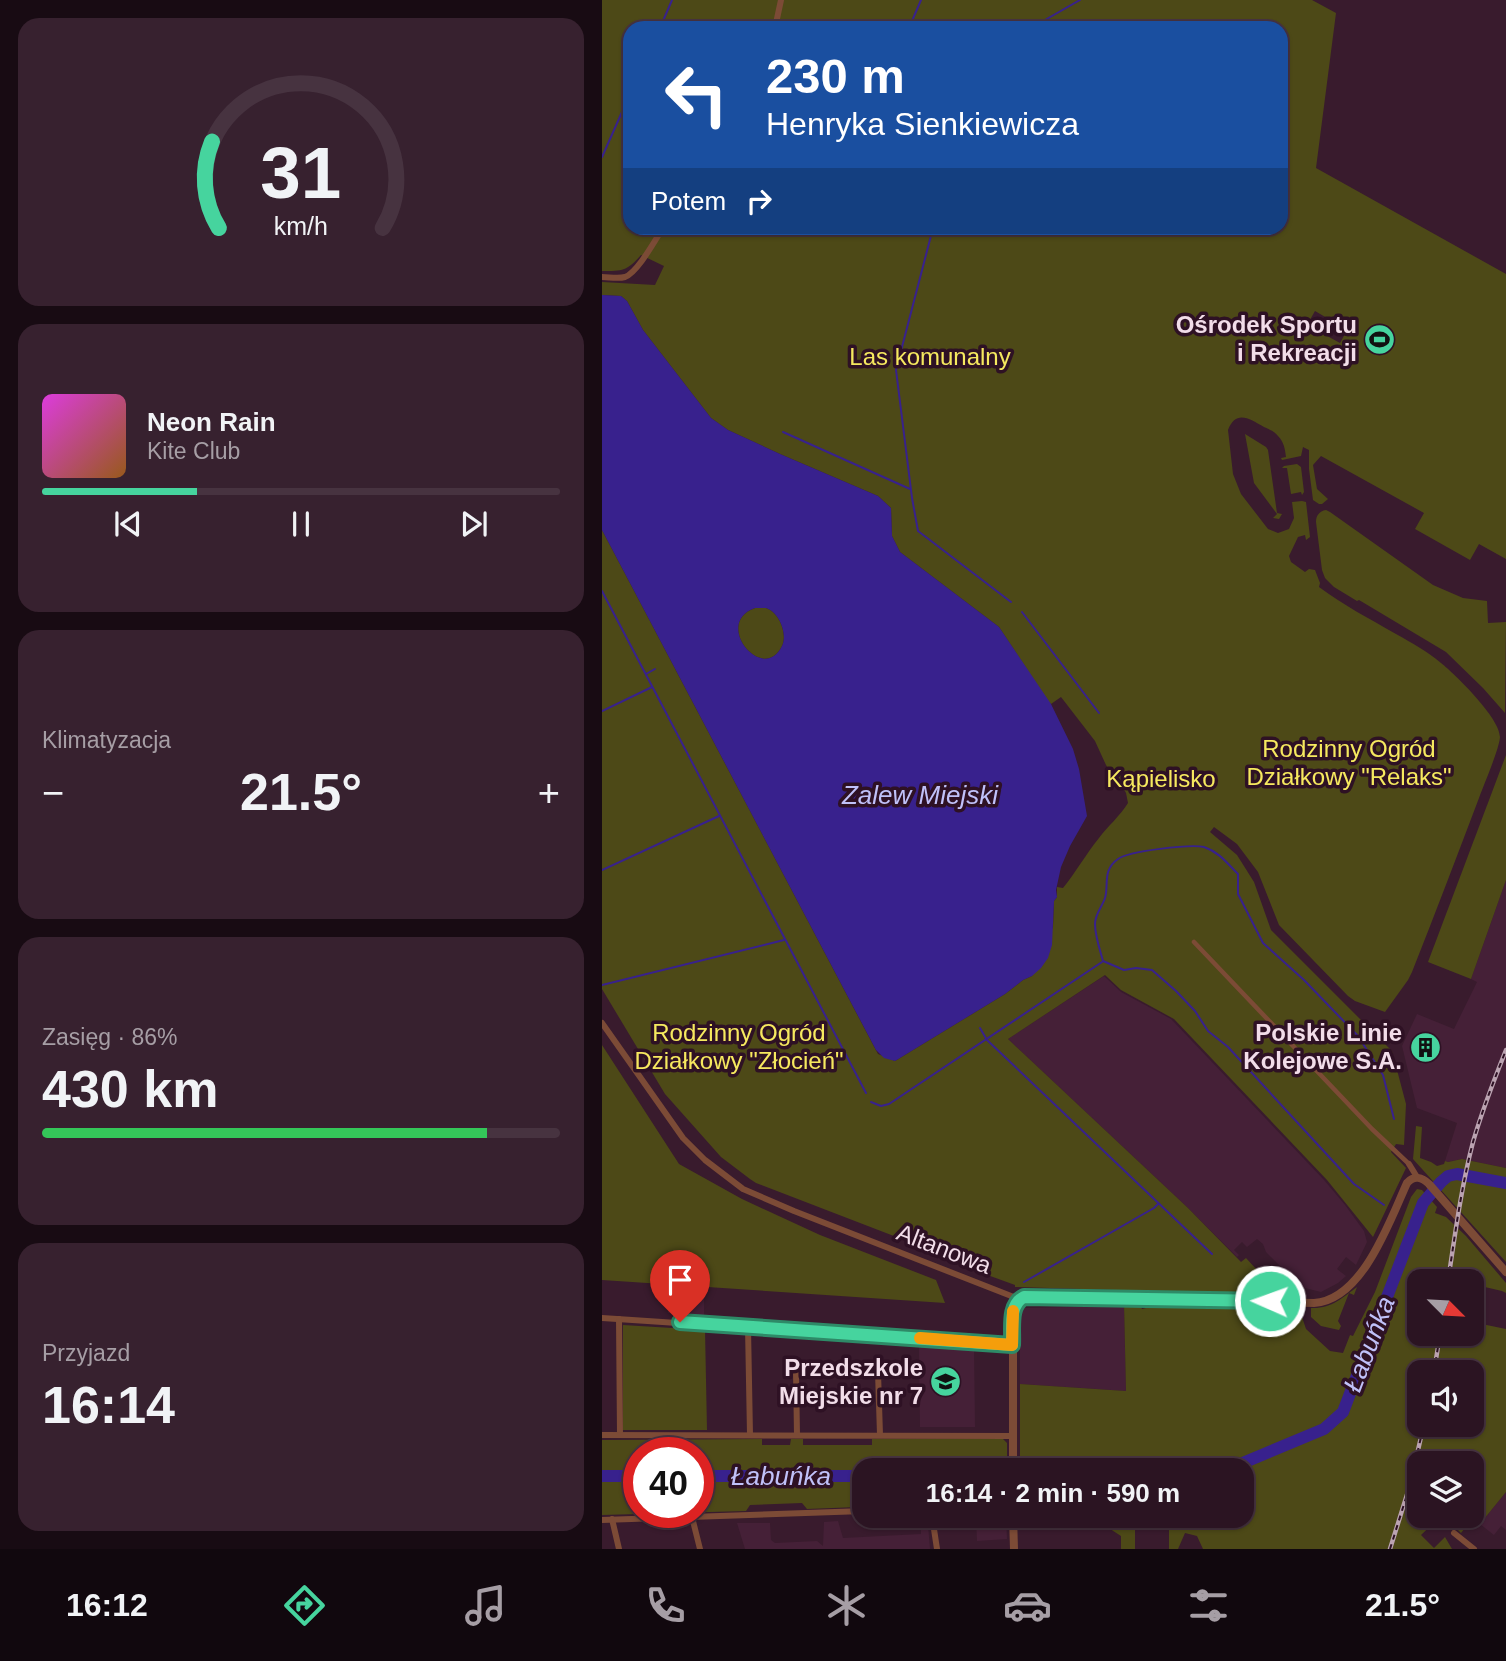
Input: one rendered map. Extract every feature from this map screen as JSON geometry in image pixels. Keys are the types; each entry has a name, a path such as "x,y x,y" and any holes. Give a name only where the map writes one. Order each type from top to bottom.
{"street":[{"path":"776,21 781,0"},
{"path":"602,277 627,276 658,235"},
{"path":"1194,942 1372,1129 1409,1164 1417,1177 1429,1184 1506,1272"},
{"name":"Altanowa","path":"602,1024 684,1138 705,1160 743,1189 1019,1299 1034,1296 1314,1303 1325,1301 1351,1284 1366,1268 1407,1183 1417,1177"},
{"path":"1013,1458 1013,1310 1019,1299"},
{"path":"602,1318 1012,1345"},
{"path":"619,1319 620,1435"},
{"path":"748,1327 750,1435"},
{"path":"796,1372 797,1435"},
{"path":"878,1372 880,1435"},
{"path":"602,1436 1013,1436"},
{"path":"714,1516 852,1511"},
{"path":"612,1519 619,1549"},
{"path":"602,1520 623,1519"},
{"path":"695,1528 700,1549"},
{"path":"934,1528 937,1549"},
{"path":"1013,1528 1014,1549"},
{"path":"1454,1533 1474,1549"}],"shaded area":[{"path":"1506,880 1506,1168 1462,1159 1445,1161 1457,1123 1417,1108 1402,1046 1417,1014 1454,1029 1477,982 1471,979"},
{"path":"1104,976 1121,992 1171,1019 1345,1205 1364,1231 1367,1242 1356,1265 1346,1257 1337,1269 1346,1276 1338,1283 1321,1292 1301,1287 1266,1252 1257,1239 1247,1247 1242,1242 1234,1250 1239,1255 1237,1257 1008,1039"},
{"path":"670,1285 704,1287 704,1315 668,1313"},
{"path":"1124,1306 1126,1391 1020,1384 1022,1308"},
{"path":"919,1344 974,1348 975,1427 920,1427"},
{"path":"1506,1492 1506,1530 1501,1526 1494,1535 1484,1527 1484,1519"},
{"path":"838,1521 843,1538 921,1534 921,1528 928,1528 930,1549 745,1549 737,1523 770,1523 771,1540 775,1543 817,1541 823,1546 824,1522"},
{"path":"976,1528 1007,1528 1007,1539 977,1541"}],"green space":[{"path":"602,0 1312,0 1336,13 1316,168 1506,274 1506,559 1479,544 1470,560 1415,529 1424,513 1321,456 1313,465 1317,489 1328,499 1319,504 1313,500 1309,450 1303,447 1301,456 1282,460 1281,458 1286,457 1283,443 1277,435 1254,421 1239,418 1228,430 1233,474 1241,494 1268,529 1278,533 1289,529 1294,518 1292,502 1306,502 1310,537 1306,540 1305,535 1298,537 1289,556 1291,562 1305,572 1309,569 1315,570 1319,587 1441,663 1485,708 1500,737 1412,972 1385,1012 1348,996 1279,925 1258,872 1237,844 1214,827 1210,832 1237,855 1254,882 1271,930 1392,1051 1406,1104 1404,1145 1396,1144 1391,1152 1406,1168 1373,1237 1327,1180 1174,1019 1121,990 1105,975 1008,1039 1188,1208 1241,1262 1246,1258 1257,1270 1264,1269 1265,1283 1256,1284 1250,1294 1015,1287 912,1243 756,1183 721,1157 665,1094 602,989 602,530 878,1054 895,1061 1032,976 1053,927 1057,887 1063,888 1094,844 1128,803 1126,793 1106,765 1095,741 1061,697 1051,704 1048,701 999,627 900,552 892,536 891,508 878,496 728,430 711,418 643,330 627,301 621,296 602,295 602,282 655,285 664,266 641,255 624,269 602,271","holes":["1315,311 1339,325 1337,330 1345,334 1340,343 1307,325"]},
{"path":"1245,434 1268,450 1277,513 1282,514 1279,519 1273,518 1277,514 1254,483"},
{"path":"1297,464 1301,467 1304,492 1302,495 1301,492 1291,494 1287,468 1282,468"},
{"path":"1326,510 1433,585 1463,598 1487,601 1488,623 1506,622 1505,713 1446,652 1334,587 1325,578 1316,522 1318,514"},
{"path":"755,608 771,610 781,624 784,636 782,646 774,656 764,659 745,647 738,626 743,616"},
{"path":"1506,755 1506,880 1471,979 1428,962"},
{"path":"602,1045 679,1164 742,1199 820,1235 936,1280 945,1303 602,1280"},
{"path":"1416,1126 1422,1127 1420,1158 1437,1166 1445,1161 1462,1159 1506,1168 1506,1262 1413,1159"},
{"path":"1417,1189 1422,1190 1437,1207 1435,1213 1446,1217 1466,1236 1506,1283 1506,1293 1484,1287 1484,1269 1407,1269 1407,1346 1484,1346 1484,1324 1506,1329 1506,1492 1484,1519 1484,1451 1407,1451 1407,1528 1428,1528 1421,1535 1434,1548 1445,1537 1452,1549 1203,1549 1197,1536 1185,1533 1178,1549 1169,1549 1169,1528 1254,1528 1254,1458 1020,1458 1020,1384 1126,1391 1124,1304 1140,1304 1142,1309 1146,1308 1147,1304 1299,1308 1306,1329 1330,1351 1343,1353 1350,1335 1353,1336 1375,1292 1411,1197"},
{"path":"1349,1293 1338,1321 1341,1326 1339,1330 1321,1326 1311,1317 1311,1308 1330,1305"},
{"path":"623,1325 705,1330 707,1430 623,1430"},
{"path":"714,1439 762,1439 762,1445 790,1445 791,1439 803,1439 803,1445 872,1445 872,1439 1003,1439 1007,1443 1007,1458 852,1458 852,1507 807,1509 802,1503 750,1505 746,1511 714,1512"},
{"path":"602,1440 623,1440 623,1514 602,1515"},
{"path":"1109,1528 1135,1528 1135,1549 1121,1549 1121,1536"}],"water":[{"name":"Zalew Miejski","path":"602,295 621,296 627,301 643,330 711,418 728,430 878,496 891,508 892,536 900,552 999,627 1051,704 1073,749 1087,816 1061,867 1057,897 1054,901 1052,945 1041,968 1005,994 895,1061 884,1058 876,1050 602,530","holes":["755,608 771,610 781,624 784,636 782,646 774,656 764,659 745,647 738,626 743,616"]}],"waterway":[{"path":"663,21 672,0"},
{"path":"912,21 921,0"},
{"path":"1043,21 1080,0"},
{"path":"602,157 623,110"},
{"path":"931,235 896,370 918,531 1011,602"},
{"path":"783,432 910,489"},
{"path":"602,591 866,1093"},
{"path":"1022,612 1099,713"},
{"path":"646,674 655,669"},
{"path":"602,711 652,687"},
{"path":"602,870 719,816"},
{"path":"1384,1205 1354,1184 1228,1047 1208,1031 1195,1011 1152,970 1124,970 1103,961 1095,920 1105,898 1108,873 1113,863 1134,853 1186,846 1204,847 1223,858 1238,874 1238,894 1263,943 1304,980 1358,1036 1383,1075 1394,1119"},
{"path":"602,985 784,940"},
{"path":"871,1102 881,1106 889,1104 1102,962"},
{"path":"980,1028 987,1040 1212,1254"},
{"name":"Łabuńka","path":"1254,1458 1324,1429 1343,1412 1423,1203 1441,1182 1448,1176 1457,1174 1506,1183"},
{"path":"1024,1282 1158,1204"},
{"name":"Łabuńka","path":"602,1476 623,1476"},
{"name":"Łabuńka","path":"714,1476 852,1476"}],"railway":[{"path":"1450,1269 1473,1142 1506,1050"},
{"path":"1436,1360 1438,1346"},
{"path":"1390,1549 1410,1485 1421,1437"}],"slow traffic":[{"path":"920,1338 1012,1345 1013,1311"}],"place":[{"name":"Ośrodek Sportu i Rekreacji","path":"1380,339"},
{"name":"Polskie Linie Kolejowe S.A.","path":"1425,1047"},
{"name":"Przedszkole Miejskie nr 7","path":"946,1382"}],"route":[{"path":"680,1322 1012,1345 1014,1307 1019,1299 1024,1297 1270,1301"}],"park label":[{"name":"Las komunalny","path":"930,357"},
{"name":"Rodzinny Ogród Działkowy \"Relaks\"","path":"1349,763"},
{"name":"Kąpielisko","path":"1161,779"},
{"name":"Rodzinny Ogród Działkowy \"Złocień\"","path":"739,1047"}]}
